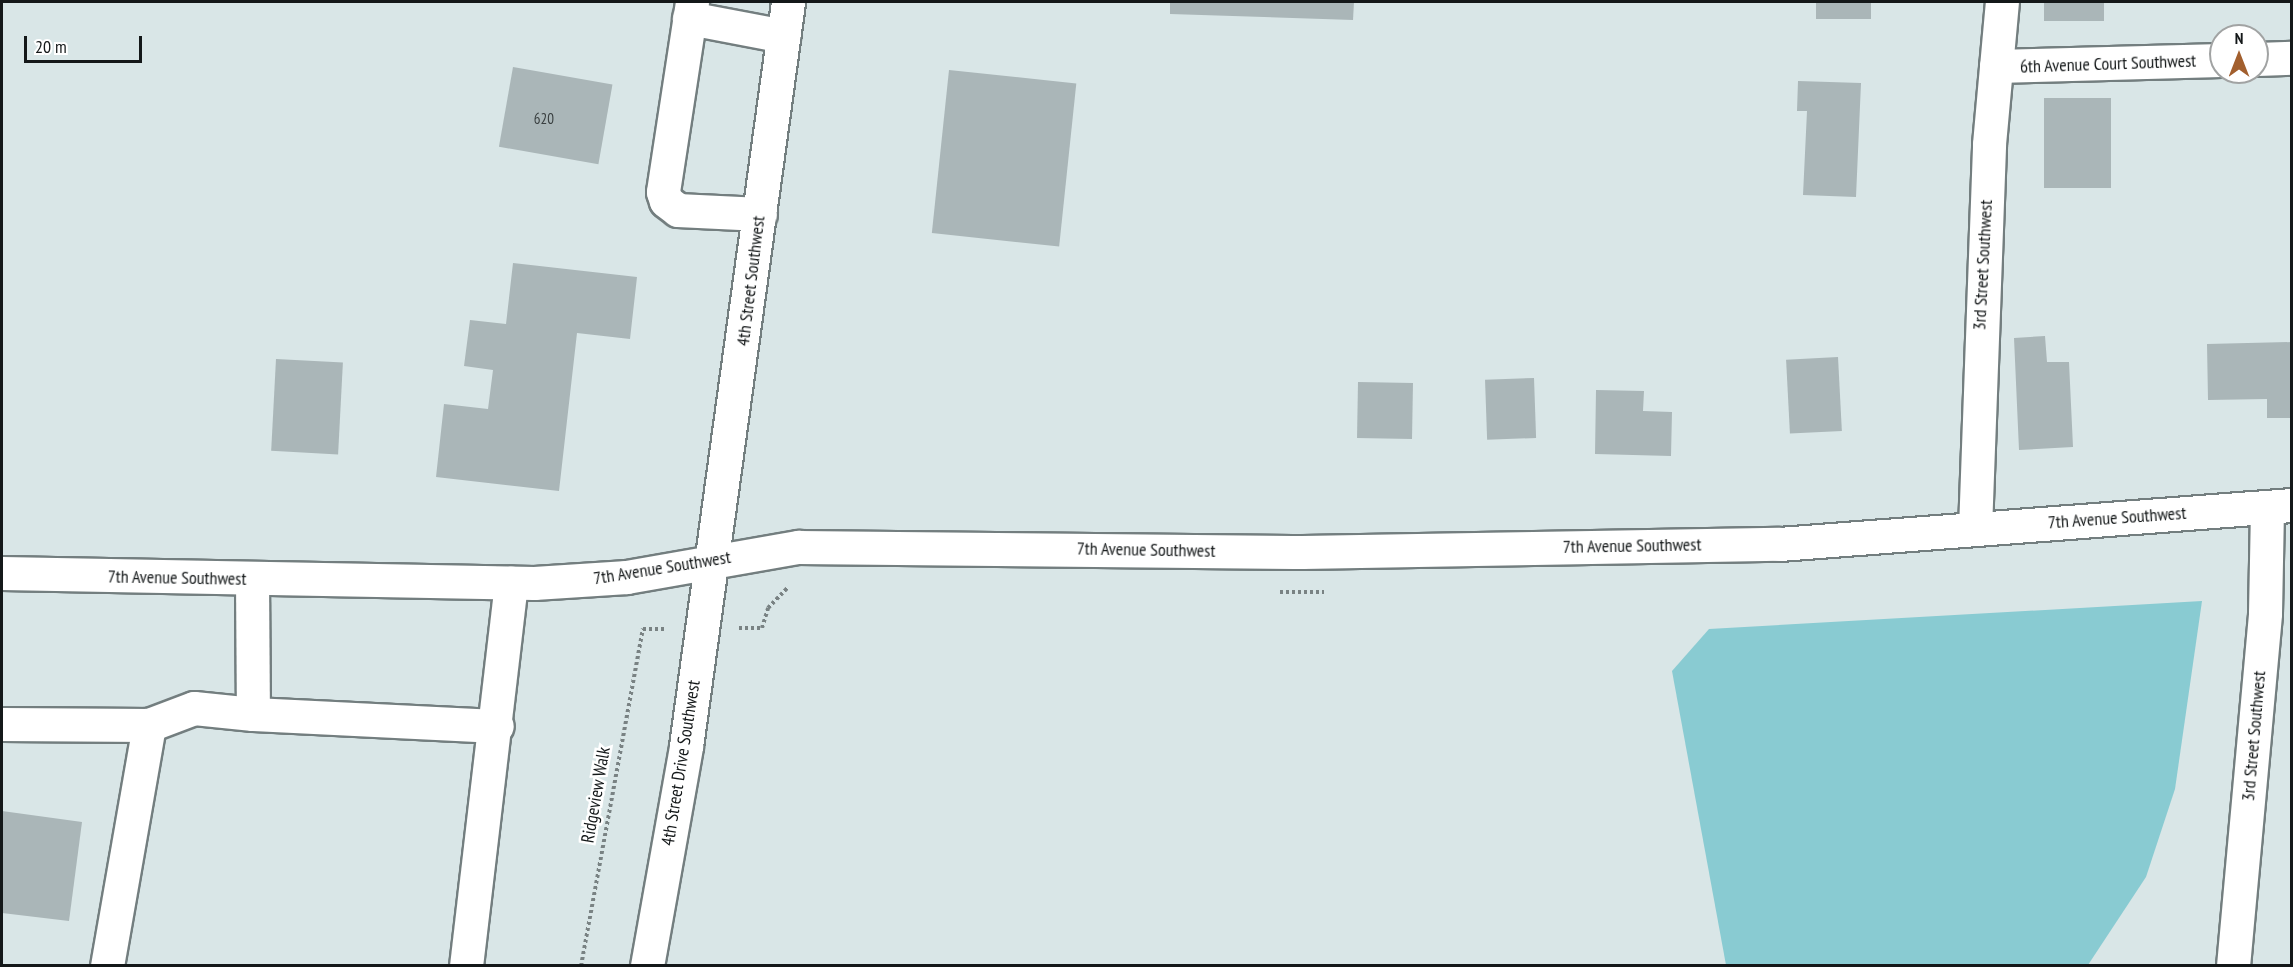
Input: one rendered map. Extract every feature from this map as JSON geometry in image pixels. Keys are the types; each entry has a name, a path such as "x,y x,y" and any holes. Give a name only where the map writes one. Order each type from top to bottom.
{"street":[{"name":"4th Street Southwest","path":"711,560 788,2"},
{"name":"3rd Street Southwest","path":"1976,529 1980,344 1996,66 2002,2"},
{"path":"760,214 678,210 666,201 663,192 690,10 783,36"},
{"path":"2269,59 2292,58"},
{"name":"6th Avenue Court Southwest","path":"1996,66 2209,60"},
{"name":"3rd Street Southwest","path":"2233,966 2265,613 2279,506"},
{"name":"7th Avenue Southwest","path":"2,573 511,583 627,577 711,560 798,547 1302,552 1779,544 2279,506"},
{"name":"4th Street Drive Southwest","path":"647,966 686,746 711,560"},
{"path":"252,579 253,714"},
{"path":"466,966 497,726 511,583"},
{"path":"2,724 148,725 194,708 253,714 497,726"},
{"path":"107,966 148,725"}],"path":[{"name":"Ridgeview Walk","path":"581,966 643,629"}],"shaded area":[{"path":"2202,601 2175,789 2146,877 2088,965 1726,965 1672,671 1709,629"}],"building":[{"path":"1170,2 1354,2 1353,20 1170,14"},
{"path":"1816,2 1871,2 1871,19 1816,19"},
{"path":"2044,2 2104,2 2104,21 2044,21"},
{"path":"513,67 612,85 598,164 499,147"},
{"path":"949,70 1076,83 1059,246 932,233"},
{"path":"1798,81 1861,83 1856,197 1803,195 1807,111 1797,111"},
{"path":"2044,98 2111,98 2111,188 2044,188"},
{"path":"513,263 637,277 630,339 577,333 559,491 436,477 444,404 488,409 493,370 464,366 470,320 506,324"},
{"path":"2045,336 2047,362 2069,362 2073,447 2019,450 2014,338"},
{"path":"2292,342 2292,418 2267,418 2267,399 2208,400 2207,344"},
{"path":"1838,357 1842,431 1790,434 1786,360"},
{"path":"276,359 343,363 338,454 271,451"},
{"path":"1534,378 1536,438 1487,440 1485,380"},
{"path":"1358,382 1413,383 1412,439 1357,438"},
{"path":"1596,390 1644,391 1643,411 1672,412 1671,456 1595,454"},
{"path":"2,811 82,822 69,921 2,913"}]}
